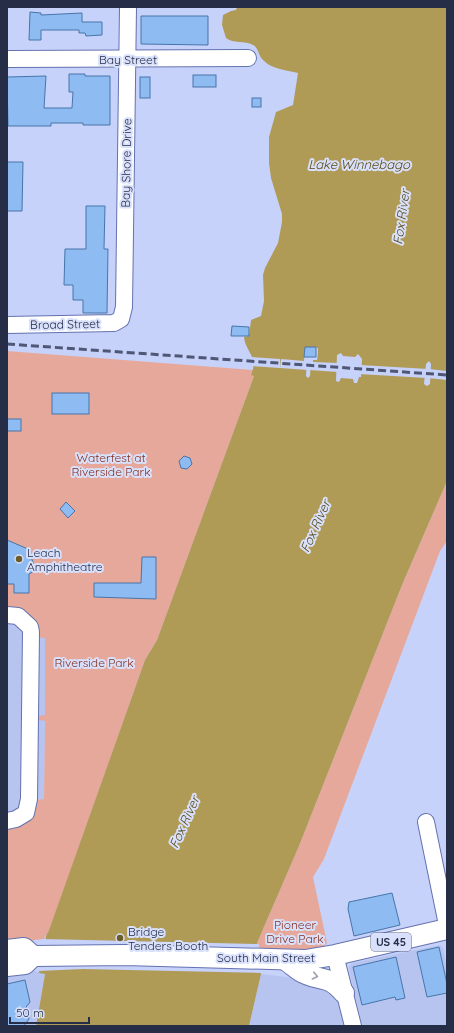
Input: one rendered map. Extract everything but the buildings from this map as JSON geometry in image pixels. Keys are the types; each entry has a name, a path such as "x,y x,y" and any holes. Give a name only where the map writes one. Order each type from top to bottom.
{"main road":[{"name":"South Main Street","path":"33,956 118,955 310,960 335,956 447,929"},
{"name":"US 45","path":"7,950 24,948 33,956 25,964 7,966"},
{"path":"285,960 305,974 334,982 344,993"}],"street":[{"name":"Bay Shore Drive","path":"121,319 124,307 128,7"},
{"name":"Bay Street","path":"7,59 248,58"},
{"name":"Broad Street","path":"7,325 114,323 121,319"},
{"path":"7,821 16,819 26,813 29,799 32,632 30,627 13,615"},
{"path":"426,822 447,925"},
{"path":"335,956 353,1026"}],"shaded area":[{"path":"7,615 46,616 44,799 36,800 36,810 28,822 21,827 7,830"},
{"path":"34,939 33,971 45,973 36,1026 7,1026 7,943"},
{"path":"440,945 443,948 447,967 447,1026 362,1026 350,974 349,967 352,963"},
{"path":"261,974 312,980 337,995 345,1026 249,1026"}],"green space":[{"name":"Waterfest at Riverside Park","path":"7,351 253,370 254,376 157,640 145,660 48,934 47,933 44,939 7,943 7,830 28,821 34,813 36,800 44,799 45,721 38,720 38,716 45,715 45,638 37,637 7,611"},
{"name":"Pioneer Drive Park","path":"447,481 447,541 440,551 324,859 313,877 327,943 310,960 259,958 257,943 299,846 402,585"}],"water":[{"path":"237,7 447,7 447,481 402,585 299,846 257,943 261,974 249,1026 36,1026 45,974 39,973 41,954 47,933 145,660 157,640 254,376 251,375 253,369 253,359 244,337 249,336 251,320 261,316 264,301 263,275 278,243 282,222 282,214 271,178 269,163 269,137 276,112 293,105 298,73 279,69 266,63 253,45 232,41 226,38 222,25 223,15 236,10","holes":["305,347 318,348 317,360 311,359 310,376 308,378 306,376 307,359","341,353 343,356 355,357 358,354 362,359 361,377 359,377 357,383 354,383 353,379 341,378 339,382 336,381 337,355","429,361 431,364 430,384 427,386 424,384 426,364"]}],"pier":[{"path":"305,347 318,348 317,360 313,360 313,362 338,363 338,372 309,370 309,359 308,370 280,368 281,359 304,361","holes":["316,349 315,358 309,359 306,357"]},
{"path":"252,357 280,359 280,368 251,366"},
{"path":"360,365 428,369 427,378 359,374"},
{"path":"429,369 447,371 447,380 428,378"},
{"path":"42,939 259,944 262,973 83,969 38,971"}],"railway":[{"path":"7,344 447,375"}],"place":[{"name":"Leach Amphitheatre","path":"19,559"},
{"name":"Bridge Tenders Booth","path":"120,938"}],"water label":[{"name":"Lake Winnebago","path":"359,164"},
{"name":"Fox River","path":"401,217"},
{"name":"Fox River","path":"315,526"},
{"name":"Fox River","path":"184,822"}],"park label":[{"name":"Riverside Park","path":"94,662"}]}
